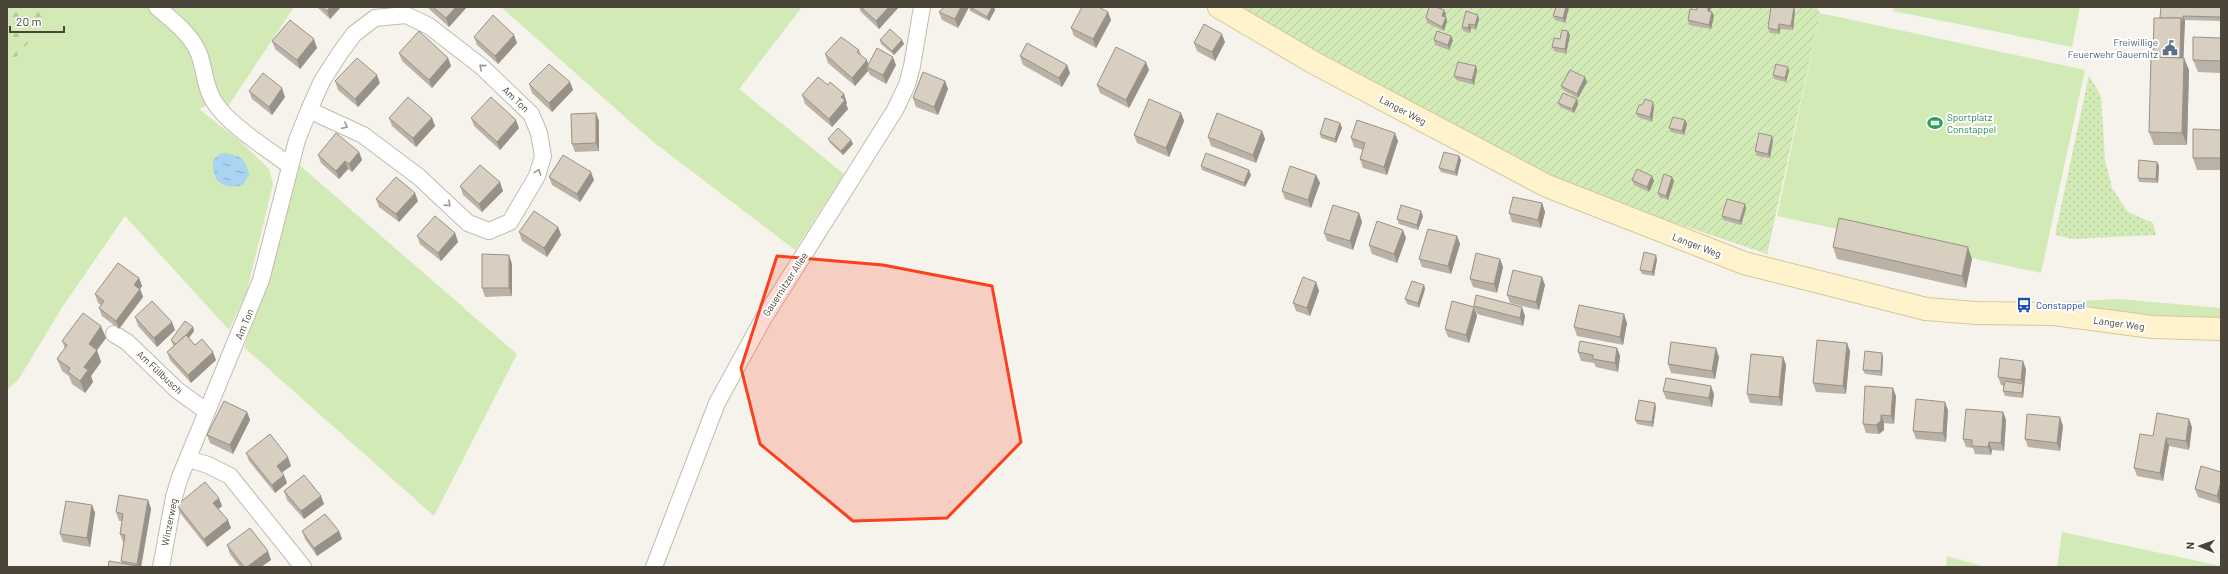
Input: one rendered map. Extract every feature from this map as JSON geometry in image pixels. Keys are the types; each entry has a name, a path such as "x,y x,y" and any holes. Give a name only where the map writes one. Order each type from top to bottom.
{"street":[{"path":"157,7 192,40 199,54 208,88 214,103 224,116 290,166"},
{"name":"Gauernitzer Allee","path":"654,567 717,403 762,321 895,110 907,85 912,66 922,7"},
{"name":"Langer Weg","path":"1219,7 1268,38 1547,186 1744,263 1926,309 1976,313 2054,314 2152,327 2221,329"},
{"name":"Am Ton","path":"180,477 189,459 206,411 261,280 296,140 309,110 322,81 354,34 375,18 406,15 429,26 482,67 531,114 539,134 543,156 537,176 510,222 489,231 468,223 419,176 363,135 309,110"},
{"name":"Am Füllbusch","path":"114,334 127,342 177,390 206,411"},
{"path":"189,459 208,465 230,476 303,567"},
{"name":"Winzerweg","path":"161,567 174,497 180,477"}],"highlighted area":[{"path":"777,256 883,265 992,286 1021,442 947,518 853,521 760,444 741,368"}],"green space":[{"path":"7,7 59,7 7,68"},
{"path":"59,7 147,7 173,30 188,46 207,105 199,109 241,142 269,169 273,184 247,291 229,330 125,216 63,306 18,380 7,390 7,68"},
{"path":"169,7 294,7 227,108 215,86 207,53 191,27"},
{"path":"501,7 802,7 739,89 844,174 795,250 652,141"},
{"path":"1230,7 1817,7 1820,13 1767,254 1557,183"},
{"path":"1894,7 2080,7 2072,47 1893,11"},
{"name":"Sportplatz Constappel","path":"1820,13 2085,70 2041,273 1777,216"},
{"path":"2089,75 2101,96 2105,160 2112,188 2128,212 2153,223 2156,235 2073,239 2055,235"},
{"path":"296,162 517,354 434,516 244,347 272,269"},
{"path":"2118,299 2221,308 2221,322 2200,323 2038,303"},
{"path":"2062,532 2221,566 2221,567 2057,567"},
{"path":"1947,556 1985,567 1946,567"}],"water":[{"path":"221,153 237,156 246,165 249,175 243,185 224,185 217,179 214,174 213,160"}],"building":[{"path":"323,7 330,7 327,11"},
{"path":"433,7 456,7 446,18"},
{"path":"861,7 889,7 876,21"},
{"path":"944,7 961,7 955,19 939,12"},
{"path":"970,7 992,7 987,17"},
{"path":"1082,7 1099,7 1108,12 1093,39 1071,28"},
{"path":"1429,7 1436,7 1444,10 1442,16 1446,17 1442,27 1426,18"},
{"path":"1556,7 1566,7 1563,18 1553,16"},
{"path":"1697,7 1708,7 1708,11 1712,12 1709,25 1688,20 1690,9 1697,10"},
{"path":"1771,7 1794,7 1791,26 1779,24 1778,30 1768,28"},
{"path":"2161,7 2221,7 2221,17 2183,16 2183,22 2181,18 2160,18"},
{"path":"1466,11 1478,15 1475,25 1469,24 1468,28 1462,27"},
{"path":"493,15 514,35 495,56 474,37"},
{"name":"Freiwillige Feuerwehr Gauernitz","path":"2154,18 2181,18 2180,58 2153,57"},
{"path":"290,20 314,39 297,60 272,41"},
{"path":"1204,24 1222,34 1212,52 1194,43"},
{"path":"890,29 902,40 892,51 880,40"},
{"path":"1562,30 1568,31 1565,49 1552,47 1554,38 1560,39"},
{"path":"419,31 448,58 429,80 399,53"},
{"path":"1437,31 1451,36 1448,45 1434,40"},
{"path":"841,37 859,50 857,52 867,60 852,78 825,54"},
{"path":"2193,37 2221,38 2221,61 2193,60"},
{"path":"1027,43 1067,65 1059,78 1020,56"},
{"path":"1116,47 1146,62 1126,100 1097,85"},
{"path":"877,48 893,57 883,75 867,67"},
{"path":"2151,57 2184,58 2182,133 2149,132"},
{"path":"357,58 377,75 355,99 335,81"},
{"path":"1458,62 1476,66 1472,80 1454,76"},
{"path":"549,64 570,82 549,103 529,84"},
{"path":"1776,64 1788,67 1785,78 1773,75"},
{"path":"1570,70 1585,77 1577,94 1561,86"},
{"path":"923,72 945,81 934,107 913,98"},
{"path":"263,73 282,88 269,107 249,91"},
{"path":"818,77 828,85 830,82 844,94 841,97 845,100 829,119 802,95"},
{"path":"1563,93 1577,99 1572,109 1558,103"},
{"path":"408,97 432,118 413,138 389,118"},
{"path":"491,97 516,120 497,142 471,118"},
{"path":"1149,99 1181,113 1166,148 1134,135"},
{"path":"1645,99 1653,102 1650,117 1636,113 1639,105 1642,105"},
{"path":"596,113 596,143 572,144 571,114"},
{"path":"1217,113 1262,131 1253,155 1208,137"},
{"path":"1673,117 1685,120 1682,131 1669,128"},
{"path":"1325,118 1340,123 1335,139 1320,134"},
{"path":"1357,120 1395,133 1384,167 1360,159 1365,143 1351,138"},
{"path":"838,128 851,140 841,151 828,139"},
{"path":"2193,129 2221,130 2221,158 2193,158"},
{"path":"336,133 359,152 349,164 345,161 336,171 318,155"},
{"path":"1759,133 1772,136 1768,154 1755,151"},
{"path":"1444,152 1459,156 1455,172 1439,168"},
{"path":"1206,153 1249,170 1244,183 1201,166"},
{"path":"563,155 591,172 577,194 549,177"},
{"path":"2139,160 2157,162 2156,179 2138,178"},
{"path":"480,165 500,182 479,204 460,186"},
{"path":"1290,166 1316,175 1308,200 1282,191"},
{"path":"1637,169 1652,176 1647,187 1632,180"},
{"path":"1664,174 1672,177 1666,196 1658,193"},
{"path":"396,177 415,193 396,214 376,199"},
{"path":"1513,197 1542,203 1538,220 1509,213"},
{"path":"1727,199 1745,204 1740,221 1722,216"},
{"path":"1333,205 1359,213 1350,241 1324,233"},
{"path":"1401,205 1421,211 1417,225 1397,219"},
{"path":"534,211 558,227 544,248 519,232"},
{"path":"435,216 455,233 438,253 417,236"},
{"path":"1839,218 1968,247 1962,276 1833,247"},
{"path":"1377,221 1403,230 1394,254 1369,245"},
{"path":"1428,229 1457,236 1448,266 1419,259"},
{"path":"1644,252 1656,255 1652,272 1640,270"},
{"path":"1476,253 1500,259 1494,284 1470,279"},
{"path":"482,254 509,255 509,288 482,288"},
{"path":"118,263 139,278 134,285 140,289 116,321 99,308 104,301 95,294"},
{"path":"1513,270 1542,277 1536,302 1507,295"},
{"path":"1303,277 1316,282 1307,308 1293,303"},
{"path":"1412,281 1424,285 1418,303 1405,299"},
{"path":"1476,295 1522,307 1520,318 1474,306"},
{"path":"152,301 172,322 154,338 135,317"},
{"path":"1452,301 1474,307 1466,335 1445,329"},
{"path":"1579,305 1624,314 1620,337 1574,327"},
{"path":"83,313 101,326 89,344 97,350 84,367 88,370 80,381 68,372 70,368 57,359 67,345 62,341"},
{"path":"185,321 193,327 176,344 171,340"},
{"path":"186,335 195,345 202,339 213,352 188,375 167,352"},
{"path":"1817,340 1847,343 1843,386 1813,383"},
{"path":"1580,341 1617,348 1615,363 1593,359 1593,355 1578,352"},
{"path":"1671,342 1716,348 1712,371 1668,364"},
{"path":"1865,351 1882,353 1881,371 1863,370"},
{"path":"1751,354 1783,357 1779,397 1747,394"},
{"path":"2000,358 2023,361 2021,380 1998,377"},
{"path":"1666,378 1711,386 1709,398 1663,391"},
{"path":"2005,381 2023,384 2022,393 2003,391"},
{"path":"1865,386 1893,388 1891,416 1881,415 1881,421 1876,425 1863,424"},
{"path":"1916,399 1945,402 1943,433 1913,431"},
{"path":"1639,400 1655,403 1652,422 1635,420"},
{"path":"224,401 247,412 230,445 207,435"},
{"path":"1966,409 2003,412 2001,443 1989,442 1988,447 1972,446 1972,440 1963,439"},
{"path":"2157,413 2189,419 2186,441 2166,438 2160,473 2134,468 2140,434 2153,436"},
{"path":"2027,414 2060,417 2057,443 2025,439"},
{"path":"270,434 288,457 277,466 284,475 272,485 246,453"},
{"path":"2201,466 2221,472 2221,482 2217,496 2195,489"},
{"path":"304,475 321,496 301,511 284,491"},
{"path":"205,482 219,498 213,503 228,520 204,539 177,505"},
{"path":"119,495 148,500 137,564 121,561 125,535 120,534 123,514 116,512"},
{"path":"66,501 92,505 87,538 60,534"},
{"path":"325,514 339,531 314,548 302,531"},
{"path":"250,528 268,551 247,567 244,567 227,545"},
{"path":"109,561 137,566 137,567 108,567"}],"place":[{"name":"Freiwillige Feuerwehr Gauernitz","path":"2170,48"},
{"name":"Sportplatz Constappel","path":"1935,123"},
{"name":"Constappel","path":"2024,305"}]}
